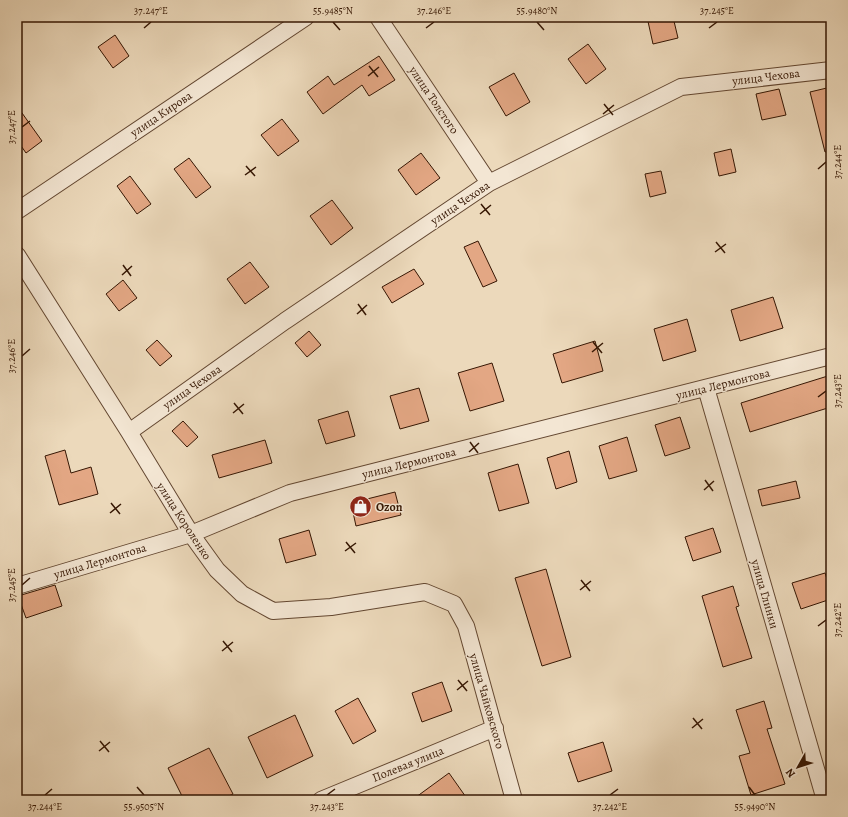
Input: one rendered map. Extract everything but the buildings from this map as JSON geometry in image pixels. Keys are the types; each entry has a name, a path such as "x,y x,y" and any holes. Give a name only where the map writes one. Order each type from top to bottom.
{"street":[{"name":"улица Кирова","path":"17,211 306,17"},
{"name":"улица Толстого","path":"378,17 489,183"},
{"name":"улица Чехова","path":"129,432 285,321 489,183 681,87 831,70"},
{"name":"улица Короленко","path":"17,255 129,432 191,534 217,570 242,594 273,611 331,607 425,592 454,604"},
{"name":"улица Лермонтова","path":"17,586 191,534 290,493 831,356"},
{"name":"улица Глинки","path":"706,388 825,800"},
{"name":"улица Чайковского","path":"454,604 466,626 514,800"},
{"name":"Полевая улица","path":"321,800 495,728"}],"place":[{"name":"Ozon","path":"361,507"}]}
